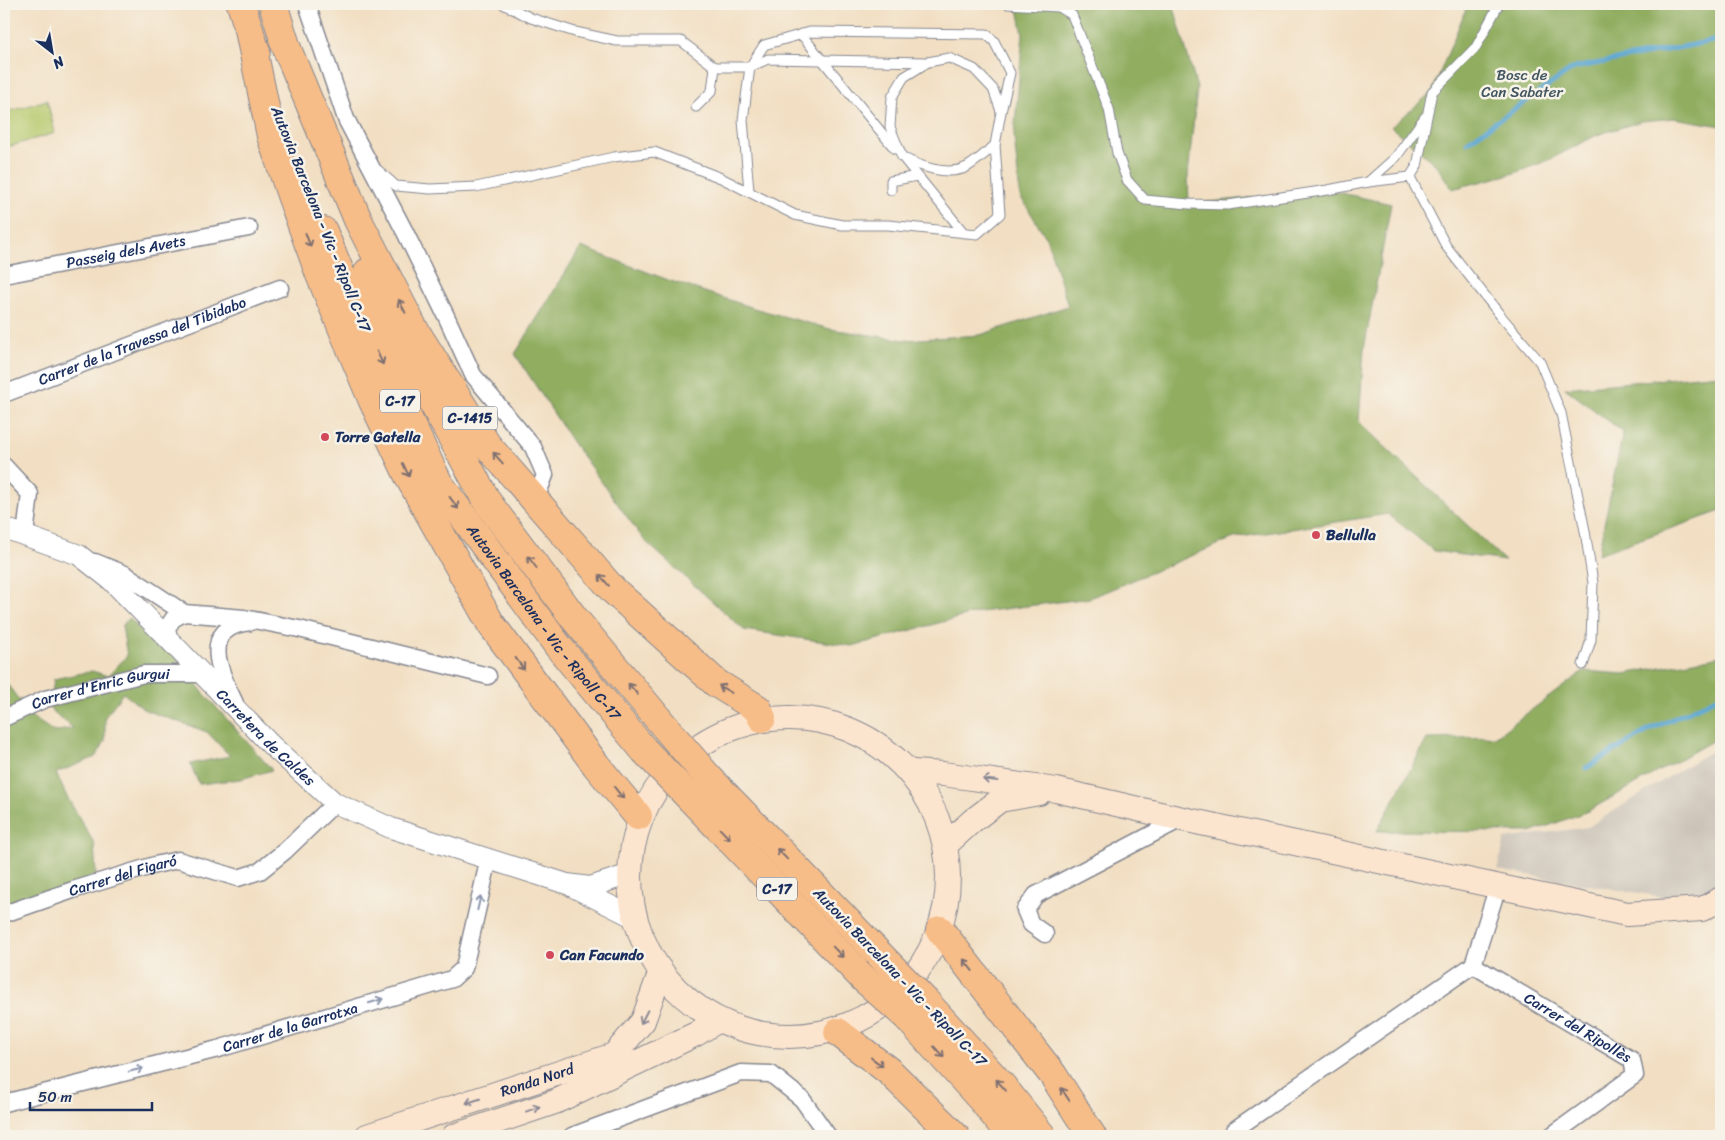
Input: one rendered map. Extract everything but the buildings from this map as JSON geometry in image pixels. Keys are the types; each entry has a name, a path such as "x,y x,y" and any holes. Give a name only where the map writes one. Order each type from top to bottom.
{"highway":[{"name":"Autovia Barcelona - Vic - Ripoll C-17","path":"241,4 250,35 296,164 347,289 438,482 558,646 644,750 863,978 916,1009 1003,1087 1042,1136"},
{"name":"Autovia Barcelona - Vic - Ripoll C-17","path":"273,4 283,39 383,312 488,503 574,618 664,727 708,777 877,952 916,1009 1011,1136"},
{"path":"250,35 271,136 320,275 372,399 410,479 491,624 551,706 638,816"},
{"name":"C-1415","path":"283,39 358,220 414,329 487,445 613,590 716,683 758,709 762,718"},
{"path":"940,930 1053,1076 1092,1136"},
{"path":"838,1032 890,1072 955,1136"}],"main road":[{"path":"762,718 793,720 826,727 864,742 913,772 934,808 949,842 950,878 948,902 940,930 925,958 899,992 860,1021 838,1032 773,1034 717,1021 681,995 661,971 634,918 627,875 638,816 658,776 674,759 699,743 728,729 762,718"},
{"path":"913,772 970,777 1056,790 1181,819 1627,914 1702,908 1721,899"},
{"path":"949,842 972,821 1000,800 1056,790"},
{"name":"Ronda Nord","path":"367,1136 614,1055 644,1021 661,971"},
{"name":"Ronda Nord","path":"454,1136 555,1102 696,1034 717,1021"}],"street":[{"path":"308,4 346,119 444,310 473,375 532,447 546,475 535,501"},
{"name":"Passeig dels Avets","path":"4,275 249,228"},
{"name":"Carrer de la Travessa del Tibidabo","path":"4,394 280,288"},
{"path":"4,466 30,494 25,535"},
{"name":"Carretera de Caldes","path":"4,528 79,555 112,581 271,745 336,803 391,828 489,858 517,870 567,884"},
{"path":"79,555 125,574 184,613 261,621 488,676"},
{"path":"169,640 167,628 173,620 184,613"},
{"path":"240,713 221,674 216,653 222,635 238,624 261,621"},
{"name":"Carrer d'Enric Gurgui","path":"4,718 45,699 144,674 202,674"},
{"name":"Carrer del Figaró","path":"4,914 74,890 155,865 178,860 238,878 260,871 285,851 336,803"},
{"path":"1045,934 1031,924 1026,910 1036,895 1181,819"},
{"name":"Carrer de la Garrotxa","path":"4,1103 218,1049 452,979 464,968 489,858"},
{"path":"567,884 590,887 627,875"},
{"path":"567,884 634,918"},
{"path":"1232,1136 1234,1130 1473,965 1498,886"},
{"name":"Carrer del Ripollès","path":"1473,965 1632,1060 1635,1075 1551,1136"},
{"path":"572,1136 741,1073 771,1074 802,1099 828,1136"}],"lane":[{"path":"503,4 530,18 575,32 617,41 681,42 715,67 750,67 768,59 928,62 949,58 974,69 993,89 1001,112"},
{"path":"1008,4 1059,7 1072,15 1109,109 1117,153 1127,180 1145,200 1228,205 1410,177"},
{"path":"1410,177 1417,166 1432,92 1476,47 1499,4"},
{"path":"370,164 396,186 430,189 476,187 614,157 654,152 721,178 795,214 842,225 888,225 977,234 1000,214 995,145 1010,74 994,41 986,34 810,32 764,45 750,67 743,120 749,191"},
{"path":"801,34 964,232"},
{"path":"928,62 904,77 892,97 890,127 902,157 922,167 944,171 965,168 995,145"},
{"path":"696,107 712,91 715,67"},
{"path":"1368,182 1396,157 1427,115"},
{"path":"891,190 891,181 917,176"},
{"path":"1410,177 1446,246 1540,362 1561,413 1585,531 1593,583 1591,640 1583,665"}],"shaded area":[{"path":"1721,748 1721,895 1682,900 1497,870 1505,839 1588,827 1706,754"}],"green space":[{"path":"1017,4 1173,4 1197,88 1188,175 1189,204 1328,190 1391,204 1364,349 1359,422 1505,561 1434,551 1388,514 1234,538 1090,598 980,612 852,646 744,630 644,540 573,443 515,354 581,247 671,281 757,309 830,329 904,340 980,335 1068,306 1047,239 1020,196 1014,136 1023,34"},
{"name":"Bosc de Can Sabater","path":"1468,4 1721,4 1721,126 1674,118 1642,121 1597,135 1549,160 1515,173 1452,189 1436,165 1391,127 1432,92"},
{"path":"47,100 55,133 4,148 4,113"},
{"path":"1721,374 1721,511 1598,554 1623,432 1565,388"},
{"path":"129,618 145,635 171,651 202,691 272,770 241,779 199,784 190,764 230,756 207,732 145,710 123,693 105,717 105,741 96,757 56,773 66,795 94,843 96,875 4,915 4,680 32,717 54,732 73,728 50,709 54,679 92,671 108,676 127,656 122,626"},
{"path":"1721,656 1721,736 1588,811 1532,832 1377,831 1427,739 1495,737 1584,671 1624,674"}],"waterway":[{"path":"1467,142 1574,68 1721,38"},
{"path":"1586,768 1649,730 1721,696"}],"place":[{"name":"Torre Gatella","path":"325,437"},
{"name":"Bellulla","path":"1316,535"},
{"name":"Can Facundo","path":"550,955"}]}
